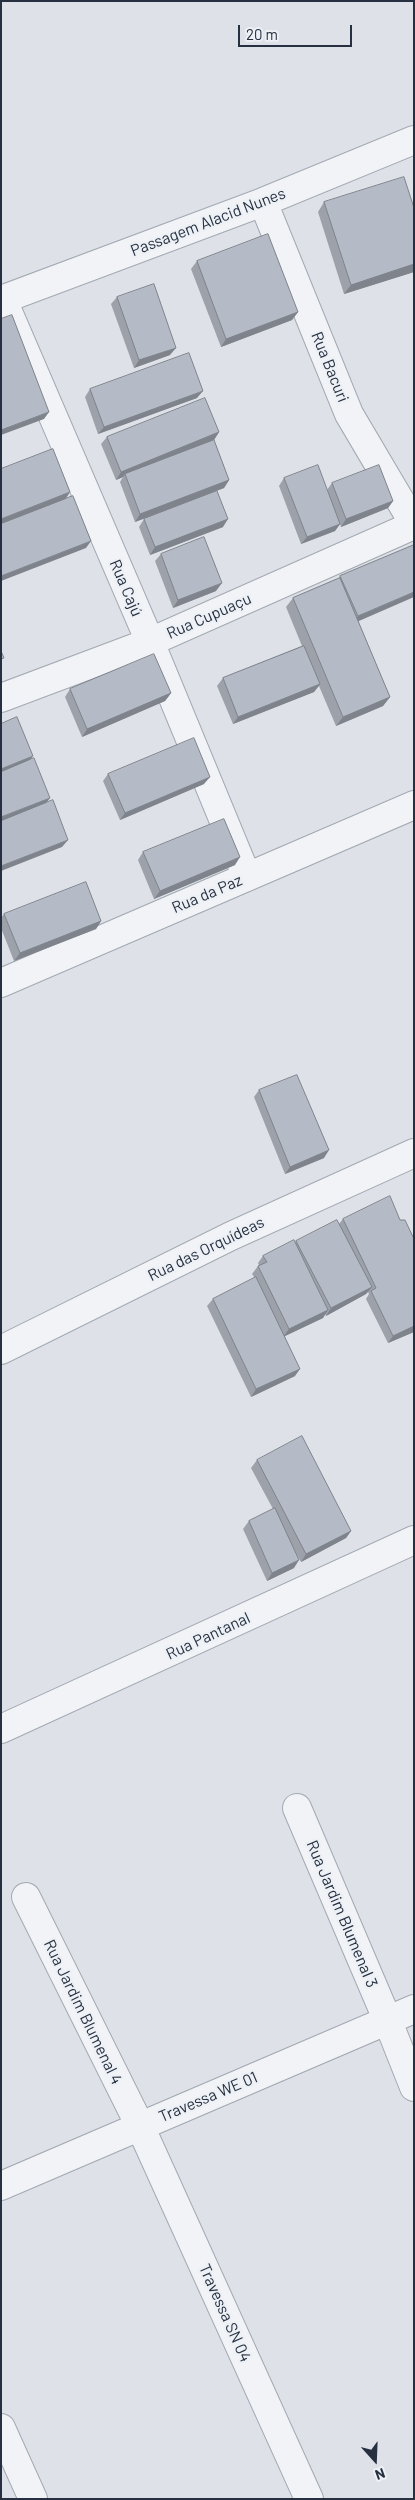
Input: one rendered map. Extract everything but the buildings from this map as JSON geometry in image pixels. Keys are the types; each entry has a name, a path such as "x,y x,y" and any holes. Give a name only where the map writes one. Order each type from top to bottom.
{"street":[{"name":"Passagem Alacid Nunes","path":"2,300 263,202 414,140"},
{"name":"Rua Bacuri","path":"263,202 348,414 414,524"},
{"name":"Rua Cajú","path":"2,300 150,642 247,876"},
{"name":"Rua Cupuaçu","path":"1,698 150,642 414,524"},
{"name":"Rua da Paz","path":"1,983 414,805"},
{"name":"Rua das Orquídeas","path":"1,1350 231,1236 414,1153"},
{"name":"Rua Pantanal","path":"1,1729 414,1540"},
{"name":"Rua Jardim Blumenal 3","path":"297,1808 388,2019 414,2087"},
{"name":"Rua Jardim Blumenal 4","path":"26,1897 140,2126"},
{"name":"Travessa WE 01","path":"1,2186 414,2009"},
{"name":"Travessa SN 04","path":"140,2126 310,2499"},
{"path":"1,2428 33,2499"}]}
